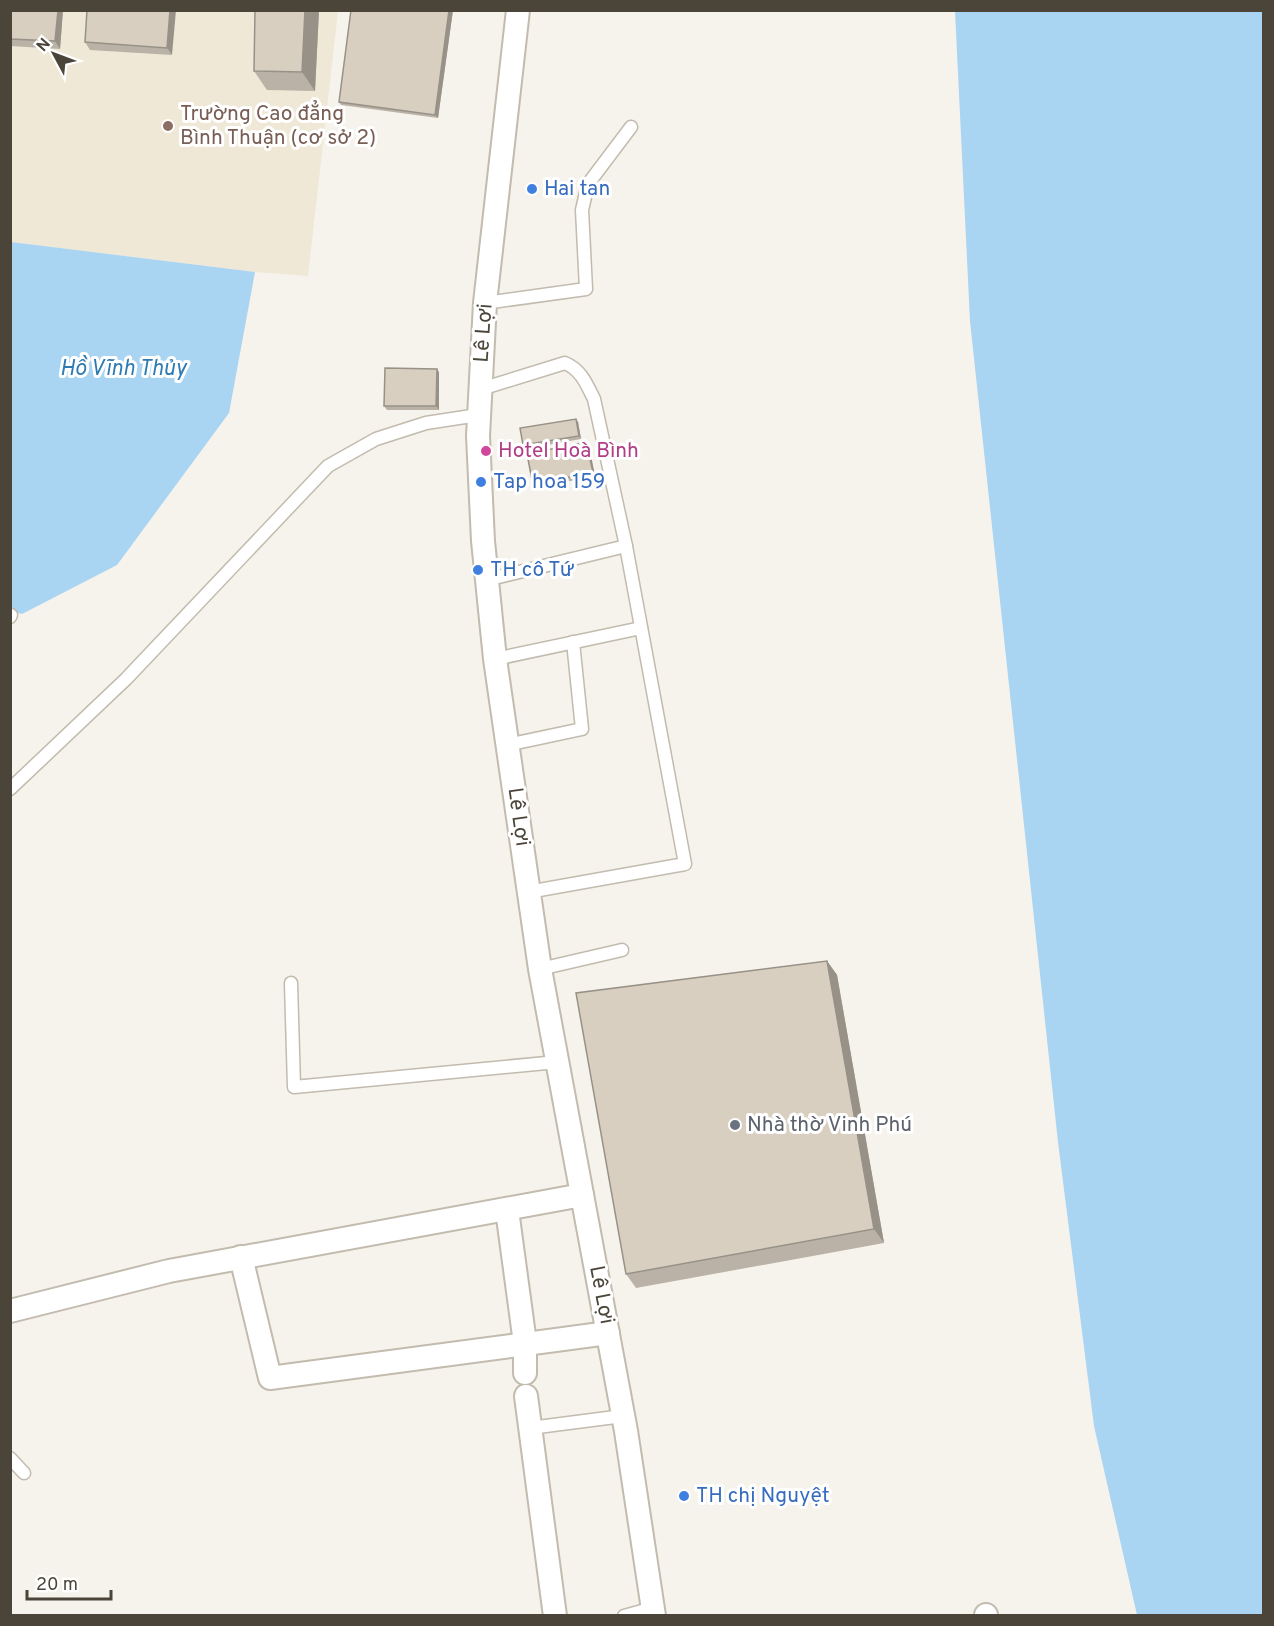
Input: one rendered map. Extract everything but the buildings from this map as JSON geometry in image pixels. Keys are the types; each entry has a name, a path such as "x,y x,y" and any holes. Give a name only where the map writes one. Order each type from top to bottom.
{"street":[{"name":"Lê Lợi","path":"518,10 485,303 478,415 486,580 495,659 540,969 623,1416 653,1612"},
{"path":"10,1311 99,1287 242,1257 582,1195"},
{"path":"507,1210 525,1343 525,1373"},
{"path":"242,1257 270,1378 608,1333"},
{"path":"526,1395 555,1616"}],"lane":[{"path":"485,303 586,289 582,210 588,184 631,127"},
{"path":"481,389 565,363 574,367 584,377 594,399 626,546 685,864 528,892"},
{"path":"10,789 126,679 328,466 384,436 426,423 478,415"},
{"path":"486,580 626,546"},
{"path":"495,659 640,628"},
{"path":"507,745 582,729 573,642"},
{"path":"540,969 622,950"},
{"path":"291,983 294,1088 557,1062"},
{"path":"530,1428 623,1416"},
{"path":"10,1458 24,1473"},
{"path":"624,1616 653,1612"}],"shaded area":[{"name":"Trường Cao đẳng Bình Thuận (cơ sở 2)","path":"11,11 338,11 308,276 255,272 11,242"}],"water":[{"path":"955,11 1263,11 1263,1615 1137,1615 1094,1426 1058,1142 970,321"},
{"name":"Hồ Vĩnh Thủy","path":"11,242 255,272 229,413 117,565 22,614 11,611"}],"place":[{"name":"Trường Cao đẳng Bình Thuận (cơ sở 2)","path":"168,126"},
{"name":"Hai tan","path":"532,189"},
{"name":"Hotel Hoà Bình","path":"486,451"},
{"name":"Tap hoa 159","path":"481,482"},
{"name":"TH cô Tứ","path":"478,570"},
{"name":"Nhà thờ Vinh Phú","path":"735,1125"},
{"name":"TH chị Nguyệt","path":"684,1496"}]}
